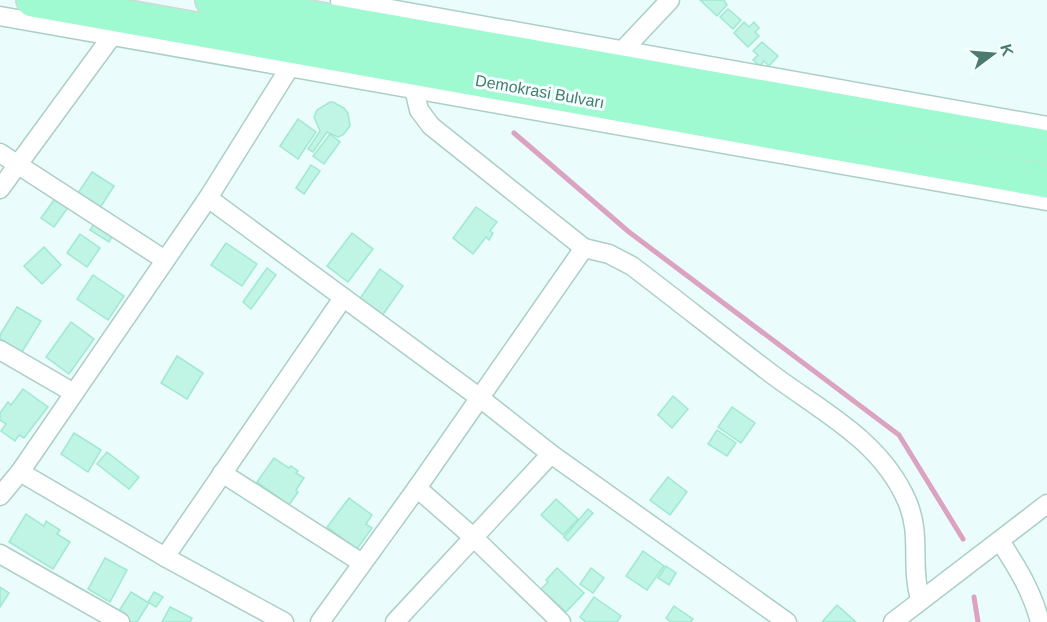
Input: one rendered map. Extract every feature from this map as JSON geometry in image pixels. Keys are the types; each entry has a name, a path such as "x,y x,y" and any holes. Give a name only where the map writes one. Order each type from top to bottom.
{"highway":[{"name":"Demokrasi Bulvarı","path":"33,0 1047,181"},
{"name":"Demokrasi Bulvarı","path":"212,0 1047,147"}],"street":[{"path":"340,0 1047,126"},
{"path":"623,50 670,0"},
{"path":"0,16 1047,201"},
{"path":"0,189 112,36"},
{"path":"0,496 20,472 208,198 290,67"},
{"path":"414,88 419,110 432,126 584,248 609,254 632,266 771,374 853,431 870,447 898,483 913,516 916,534 916,576 920,599"},
{"path":"0,153 165,260"},
{"path":"208,198 480,398 552,454 787,622"},
{"path":"320,622 417,488 584,248"},
{"path":"165,557 343,298"},
{"path":"0,350 74,393"},
{"path":"395,622 552,454"},
{"path":"20,472 165,557 284,622"},
{"path":"222,473 362,563"},
{"path":"417,488 473,537 561,622"},
{"path":"893,622 920,599 1047,504"},
{"path":"1000,541 1025,579 1040,622"},
{"path":"0,554 120,622"}],"building":[{"path":"700,0 724,0 727,5 717,16"},
{"path":"728,9 741,20 733,29 720,17"},
{"path":"744,22 749,27 754,22 759,28 755,32 759,36 748,47 734,33"},
{"path":"762,42 778,56 769,66 764,61 760,66 753,60 758,55 753,51"},
{"path":"330,102 344,108 348,113 350,126 343,135 338,137 327,132 313,152 308,149 320,131 314,117 317,110"},
{"path":"298,119 316,132 298,159 280,146"},
{"path":"330,134 340,142 324,164 313,156"},
{"path":"311,165 320,171 304,194 296,188"},
{"path":"92,172 114,186 100,208 78,193"},
{"path":"59,193 72,202 54,227 41,218"},
{"path":"476,207 497,222 490,231 493,233 489,240 486,237 473,254 453,238"},
{"path":"96,221 114,233 109,242 90,230"},
{"path":"352,233 373,249 348,282 327,266"},
{"path":"80,234 100,248 87,267 67,253"},
{"path":"226,243 257,264 242,286 211,265"},
{"path":"44,247 61,265 42,284 24,266"},
{"path":"267,268 276,275 251,309 243,302"},
{"path":"380,269 403,286 382,316 359,300"},
{"path":"93,275 124,296 108,320 77,299"},
{"path":"17,307 41,321 22,352 0,339 0,335"},
{"path":"71,322 94,339 69,374 46,357"},
{"path":"177,356 203,373 187,399 161,383"},
{"path":"23,389 48,407 24,438 19,435 15,441 1,431 6,424 0,420 0,413 8,402 11,405"},
{"path":"673,396 688,409 672,428 658,415"},
{"path":"732,407 755,423 741,443 718,427"},
{"path":"717,430 736,443 727,456 708,444"},
{"path":"74,433 101,450 88,472 61,454"},
{"path":"107,452 139,477 129,489 97,464"},
{"path":"274,458 289,468 291,466 304,478 289,505 257,482"},
{"path":"668,477 687,492 670,515 650,500"},
{"path":"349,498 372,515 366,524 372,528 357,549 327,527"},
{"path":"556,499 578,519 563,535 541,515"},
{"path":"588,509 593,513 568,541 564,537"},
{"path":"26,514 44,526 46,521 60,530 57,534 70,542 53,569 9,542"},
{"path":"643,551 664,566 647,590 626,576"},
{"path":"105,558 127,570 110,602 88,589"},
{"path":"666,566 676,573 669,585 658,578"},
{"path":"557,568 584,593 566,612 541,589"},
{"path":"591,568 604,578 593,593 580,584"},
{"path":"0,587 9,593 0,607"},
{"path":"131,592 149,603 137,622 130,622 117,614"},
{"path":"154,592 163,597 156,607 148,602"},
{"path":"594,597 621,616 617,622 586,622 580,617"},
{"path":"837,605 856,622 822,622"},
{"path":"674,606 693,619 691,622 671,622 666,618"},
{"path":"170,607 192,618 190,622 162,622"}],"waterway":[{"path":"514,133 629,232 899,435 963,539"},
{"path":"974,597 978,622"}]}
